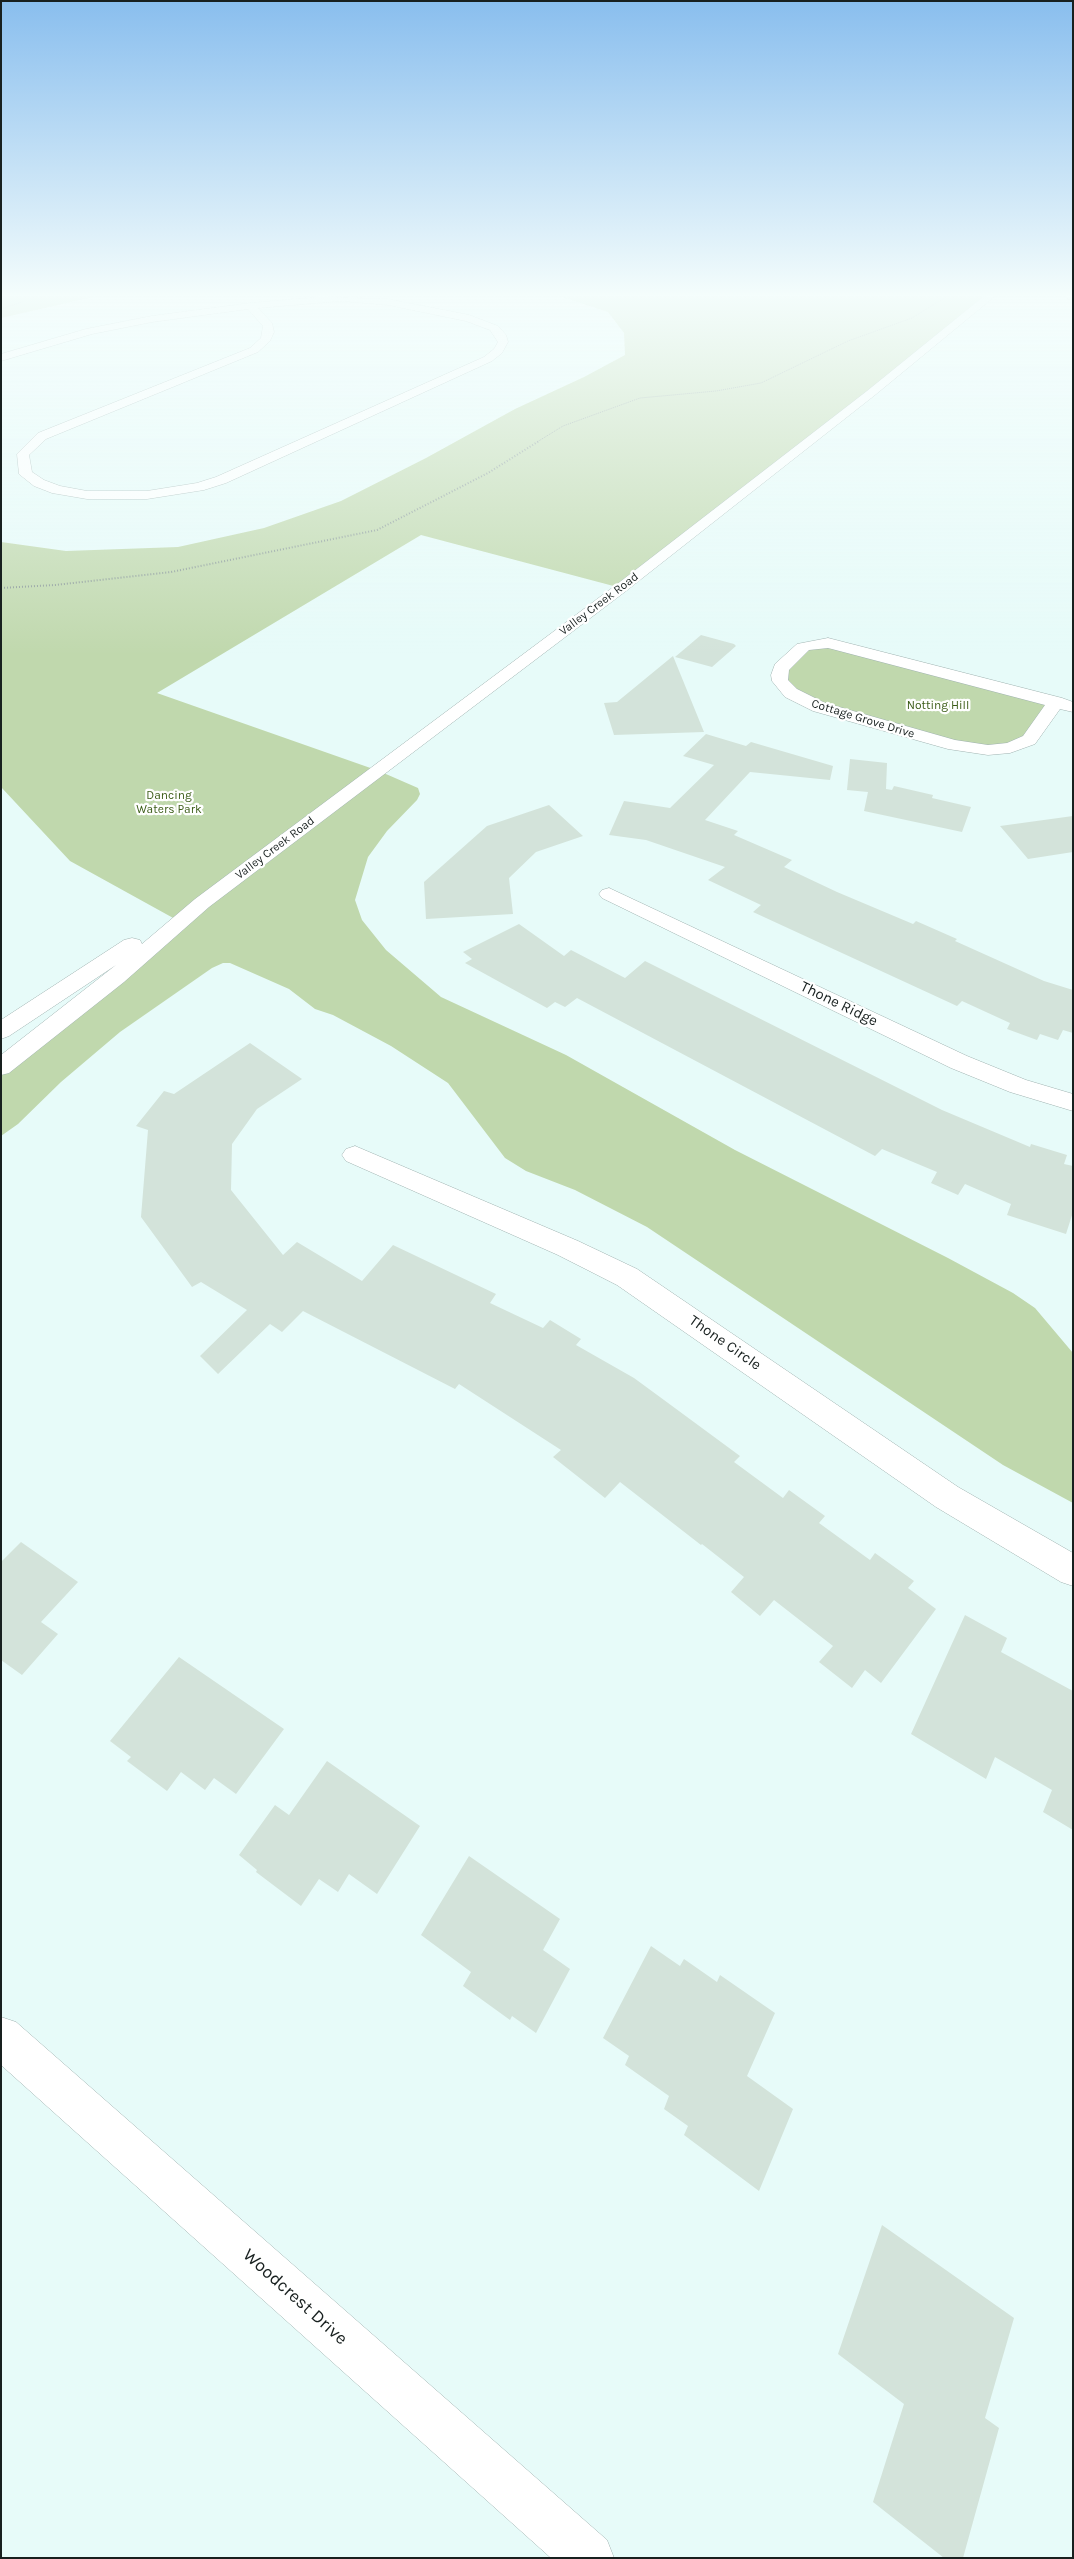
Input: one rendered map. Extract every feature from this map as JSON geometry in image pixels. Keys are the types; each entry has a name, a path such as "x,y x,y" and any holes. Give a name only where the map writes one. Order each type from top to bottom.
{"street":[{"path":"91,416 42,436 23,454 26,474 39,483 57,490 87,495 147,496 199,487 221,480 361,416"},
{"name":"Valley Creek Road","path":"1,1067 116,977 202,903 621,588 841,416"},
{"name":"Cottage Grove Drive","path":"1056,702 1029,740 1022,745 988,750 938,740 820,707 791,693 780,681 779,675 781,668 803,647 828,642 1056,702 1073,707"},
{"name":"Thone Ridge","path":"610,894 959,1062 1018,1086 1073,1103"},
{"name":"Valley Creek Road","path":"1,1031 93,969 202,903"},
{"name":"Thone Circle","path":"355,1155 568,1248 627,1278 947,1497 1073,1572"},
{"name":"Woodcrest Drive","path":"1,2037 589,2558"}],"path":[{"path":"1,588 55,585 171,572 377,530 429,505 488,473 563,426 589,416"}],"green space":[{"name":"Dancing Waters Park","path":"502,416 838,416 621,588 421,535 157,693 379,771 418,788 420,794 417,800 387,831 368,857 355,900 362,920 386,950 441,997 566,1055 735,1150 948,1258 1013,1293 1035,1308 1073,1353 1073,1503 1003,1465 647,1227 575,1190 526,1171 505,1158 448,1083 391,1046 333,1015 315,1009 289,989 230,963 223,963 212,968 120,1032 61,1082 18,1124 1,1136 1,1067 175,919 70,861 1,787 1,542 66,551 178,547 264,528 341,501 426,458"},
{"name":"Notting Hill","path":"812,644 1056,702 1029,740 988,750 808,702 779,671"}],"building":[{"path":"701,635 736,646 712,667 675,657"},
{"path":"673,656 704,732 614,735 604,703 617,702"},
{"path":"706,734 746,746 751,742 833,766 830,780 750,772 705,820 738,831 734,835 792,860 784,867 837,892 913,924 916,921 957,939 955,941 1044,981 1073,990 1073,1033 1063,1030 1058,1040 1040,1034 1037,1040 1007,1029 1010,1023 962,1001 957,1006 753,912 761,905 708,880 725,867 646,840 609,835 624,801 670,808 714,765 683,756"},
{"path":"850,759 887,763 886,789 892,790 894,786 933,795 932,798 971,807 962,832 864,811 868,792 847,790"},
{"path":"549,805 583,836 536,852 509,878 513,914 426,919 424,882 487,826"},
{"path":"1073,816 1073,852 1028,859 1000,826"},
{"path":"519,924 564,956 571,950 625,978 645,961 942,1110 1030,1147 1031,1144 1067,1155 1064,1164 1073,1166 1073,1212 1066,1234 1007,1215 1011,1204 965,1184 958,1195 931,1183 937,1172 882,1149 875,1156 577,998 565,1007 555,1002 547,1008 465,963 472,959 463,952"},
{"path":"250,1043 302,1079 257,1109 232,1144 231,1190 283,1255 297,1242 362,1281 393,1245 496,1294 490,1303 543,1328 550,1320 581,1339 576,1345 634,1378 740,1456 734,1462 783,1498 789,1490 825,1516 819,1523 870,1560 875,1553 914,1581 908,1588 936,1609 881,1683 865,1670 852,1688 819,1662 833,1646 774,1600 760,1616 731,1592 744,1577 702,1544 620,1482 605,1498 553,1457 561,1450 459,1384 455,1389 303,1311 282,1332 270,1324 218,1374 200,1356 247,1310 201,1282 192,1287 141,1217 148,1130 136,1126 164,1091 174,1094"},
{"path":"21,1542 78,1582 41,1622 58,1634 22,1675 1,1660 1,1562"},
{"path":"965,1615 1007,1638 1001,1652 1073,1691 1073,1830 1043,1812 1052,1790 995,1757 986,1779 911,1734"},
{"path":"179,1657 284,1729 236,1794 214,1778 205,1790 181,1772 167,1791 127,1761 131,1757 110,1741"},
{"path":"327,1761 420,1826 377,1894 349,1874 338,1892 319,1879 301,1906 256,1872 257,1870 239,1855 275,1805 289,1815"},
{"path":"469,1856 560,1919 543,1950 570,1969 536,2033 512,2016 510,2020 463,1986 471,1972 421,1935"},
{"path":"651,1946 680,1966 684,1959 717,1982 720,1975 775,2013 747,2076 793,2109 759,2191 684,2135 688,2126 664,2109 669,2096 625,2065 629,2056 603,2038"},
{"path":"882,2225 1014,2318 985,2418 999,2428 963,2558 944,2558 873,2502 904,2404 838,2354"}]}
